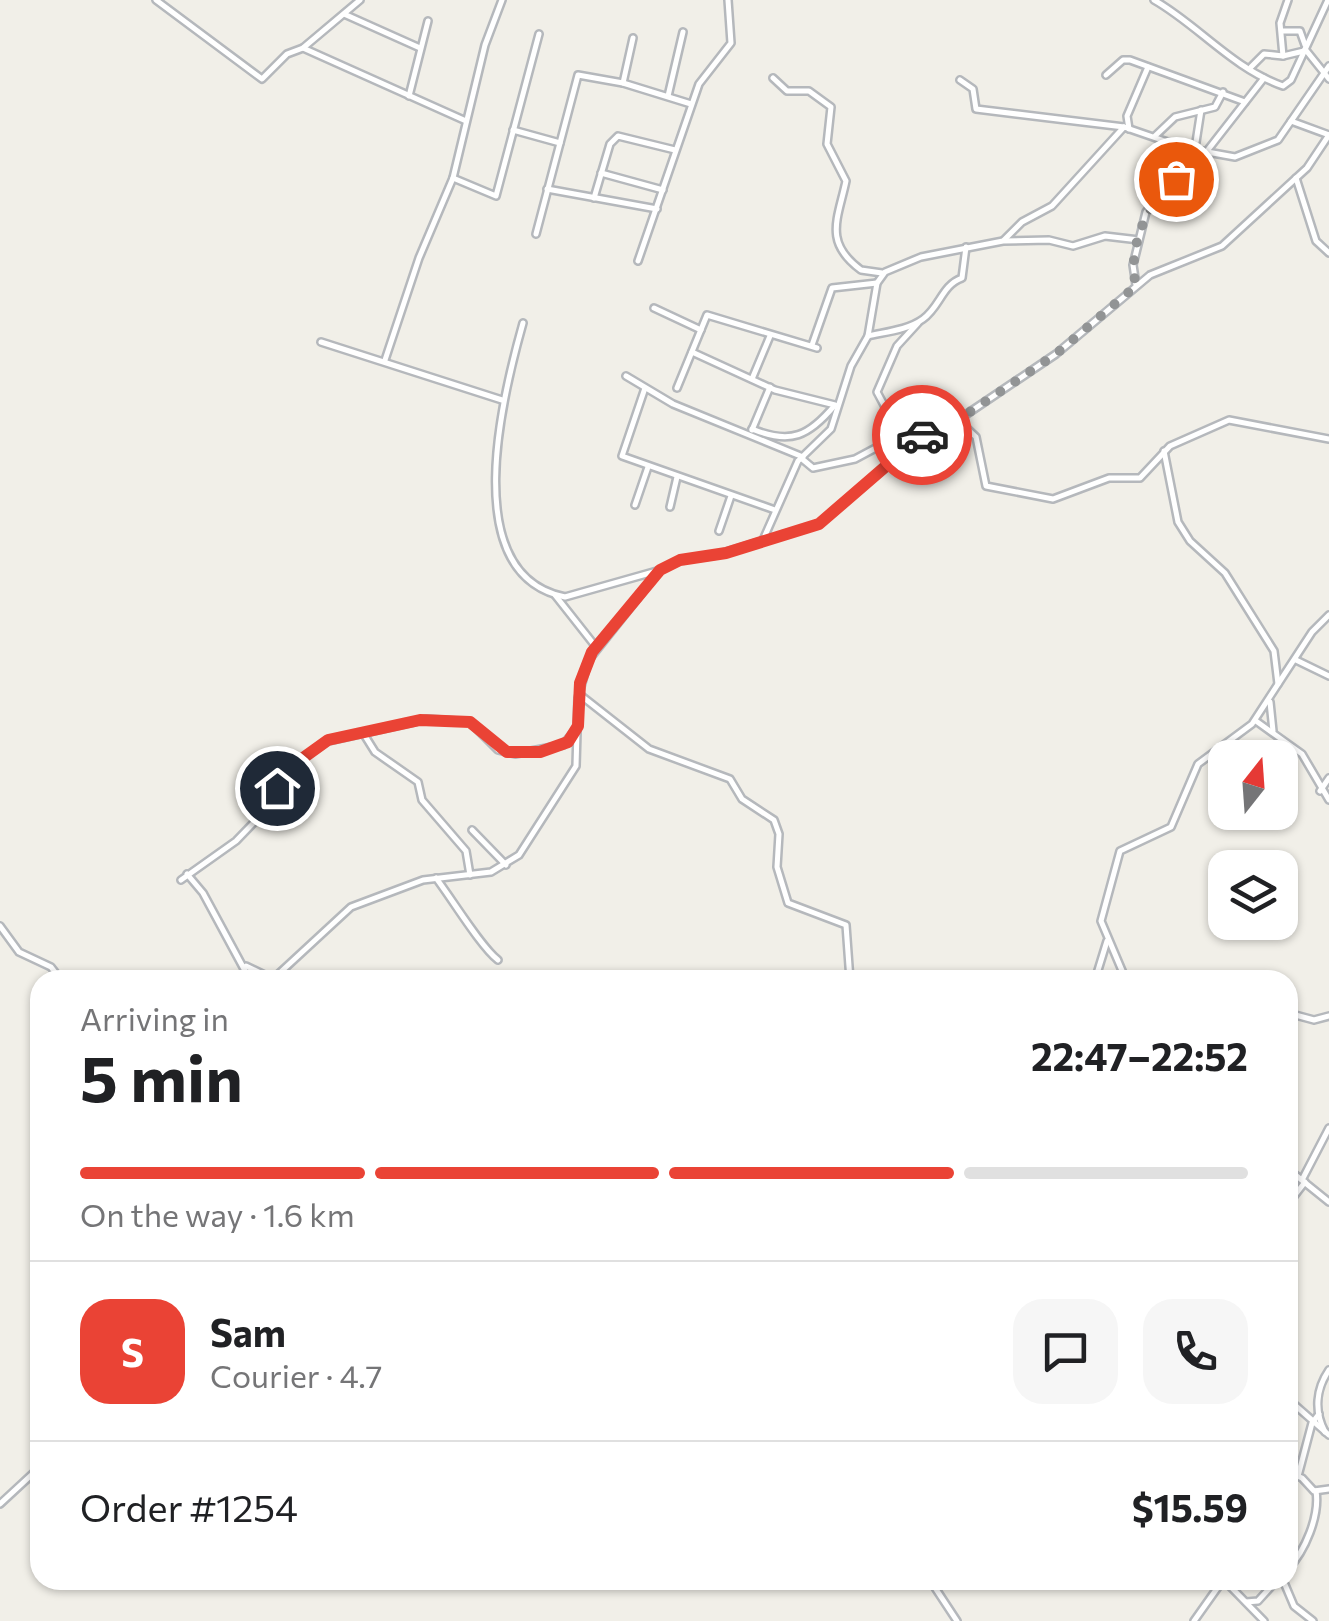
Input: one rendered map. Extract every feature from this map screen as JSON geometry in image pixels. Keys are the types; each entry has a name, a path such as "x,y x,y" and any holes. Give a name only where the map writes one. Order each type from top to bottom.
{"street":[{"path":"156,0 262,78 286,54 303,48 360,0"},
{"path":"385,360 418,258 453,178 490,29 502,0"},
{"path":"638,261 691,104 703,78 731,42 728,0"},
{"path":"1154,0 1185,18 1203,40 1265,78 1286,86 1328,0"},
{"path":"1283,56 1281,31 1288,0"},
{"path":"344,14 420,48"},
{"path":"409,96 428,22"},
{"path":"1281,31 1300,30 1305,50 1326,77"},
{"path":"668,96 683,32"},
{"path":"453,178 496,196 539,34"},
{"path":"623,82 634,38"},
{"path":"303,48 466,121"},
{"path":"1250,68 1264,54 1283,56 1305,50"},
{"path":"1106,74 1123,60 1245,102"},
{"path":"960,80 974,90 976,109 1127,128 1234,157 1265,149 1326,77 1329,66"},
{"path":"1004,241 1022,222 1052,206 1127,128 1127,116 1148,67"},
{"path":"536,234 578,75 623,82 691,104"},
{"path":"772,78 787,92 810,91 830,106 828,144 846,181 835,215 839,246 862,270 886,272"},
{"path":"1207,150 1265,78"},
{"path":"1155,136 1168,121 1214,107 1223,92"},
{"path":"1136,286 1133,265 1150,206 1197,150 1201,110"},
{"path":"555,595 580,596 680,560 726,553 819,524 919,438 958,420 1066,346 1150,275 1216,251 1296,178 1329,135 1291,121"},
{"path":"513,130 560,143"},
{"path":"594,198 610,144 618,136 675,150"},
{"path":"601,173 663,190"},
{"path":"1296,178 1316,241 1329,253"},
{"path":"547,189 657,209"},
{"path":"764,540 802,457 831,430 851,366 868,336 878,284 886,272 908,261 1004,241 1049,240 1072,246 1105,236 1139,240"},
{"path":"900,434 885,414 877,388 896,346 950,282 962,278 966,247"},
{"path":"677,388 708,315 814,348 832,288 878,284"},
{"path":"654,308 701,330"},
{"path":"868,336 918,322"},
{"path":"523,324 502,400 496,478 501,533 523,574 555,595 596,647"},
{"path":"752,379 770,335"},
{"path":"321,342 502,400"},
{"path":"692,352 770,387 835,405 803,436 780,439 751,432"},
{"path":"626,376 802,457 813,468 846,462 900,434 919,438"},
{"path":"751,432 770,387"},
{"path":"646,388 622,452 676,478 775,510"},
{"path":"958,420 976,438 986,486 1044,499 1109,478 1140,478 1164,450 1230,420 1329,439"},
{"path":"1164,450 1178,522 1198,549 1225,573 1274,651 1278,688"},
{"path":"635,505 648,466"},
{"path":"670,507 676,478"},
{"path":"718,531 731,496"},
{"path":"283,970 349,908 436,878 470,875 506,865 521,852 573,773 583,670 596,647 660,570"},
{"path":"1122,970 1102,913 1120,851 1133,841 1171,827 1198,764 1255,722 1329,616"},
{"path":"1296,660 1329,676"},
{"path":"578,694 649,749 730,779 742,800 774,820 779,834 777,867 786,900 796,908 846,925 849,970"},
{"path":"1270,698 1275,734"},
{"path":"253,970 231,948 204,892 184,877 246,832 289,768 310,752 328,740 365,736 420,720 464,720 498,750 515,754 563,746 578,726"},
{"path":"1255,722 1302,754 1329,800"},
{"path":"365,736 374,752 418,782 422,800 468,855 470,875"},
{"path":"1320,790 1329,778"},
{"path":"472,830 506,865"},
{"path":"436,878 471,922 482,945 498,960"},
{"path":"0,926 19,952 53,970"},
{"path":"1098,970 1108,938"},
{"path":"246,966 247,970"},
{"path":"1298,1016 1314,1020 1329,1016"},
{"path":"1298,1190 1329,1128"},
{"path":"1298,1176 1329,1202"},
{"path":"1327,1434 1319,1414 1319,1386 1329,1370"},
{"path":"1298,1409 1327,1434"},
{"path":"1319,1414 1312,1424 1298,1476 1316,1491 1329,1489"},
{"path":"0,1504 30,1476"},
{"path":"1298,1552 1316,1510 1316,1491"},
{"path":"937,1590 957,1621"},
{"path":"1194,1621 1217,1590"},
{"path":"1234,1590 1264,1621"},
{"path":"1246,1602 1258,1601 1270,1590"},
{"path":"1285,1590 1294,1606 1314,1621"}],"way so far":[{"path":"922,435 958,420 988,396 1056,354 1136,286 1133,265 1146,212 1176,179"}],"route":[{"path":"277,788 289,768 328,740 365,736 420,720 470,722 498,750 515,754 551,750 568,742 578,726 580,683 592,652 660,570 680,560 726,553 819,524 922,435"}]}
